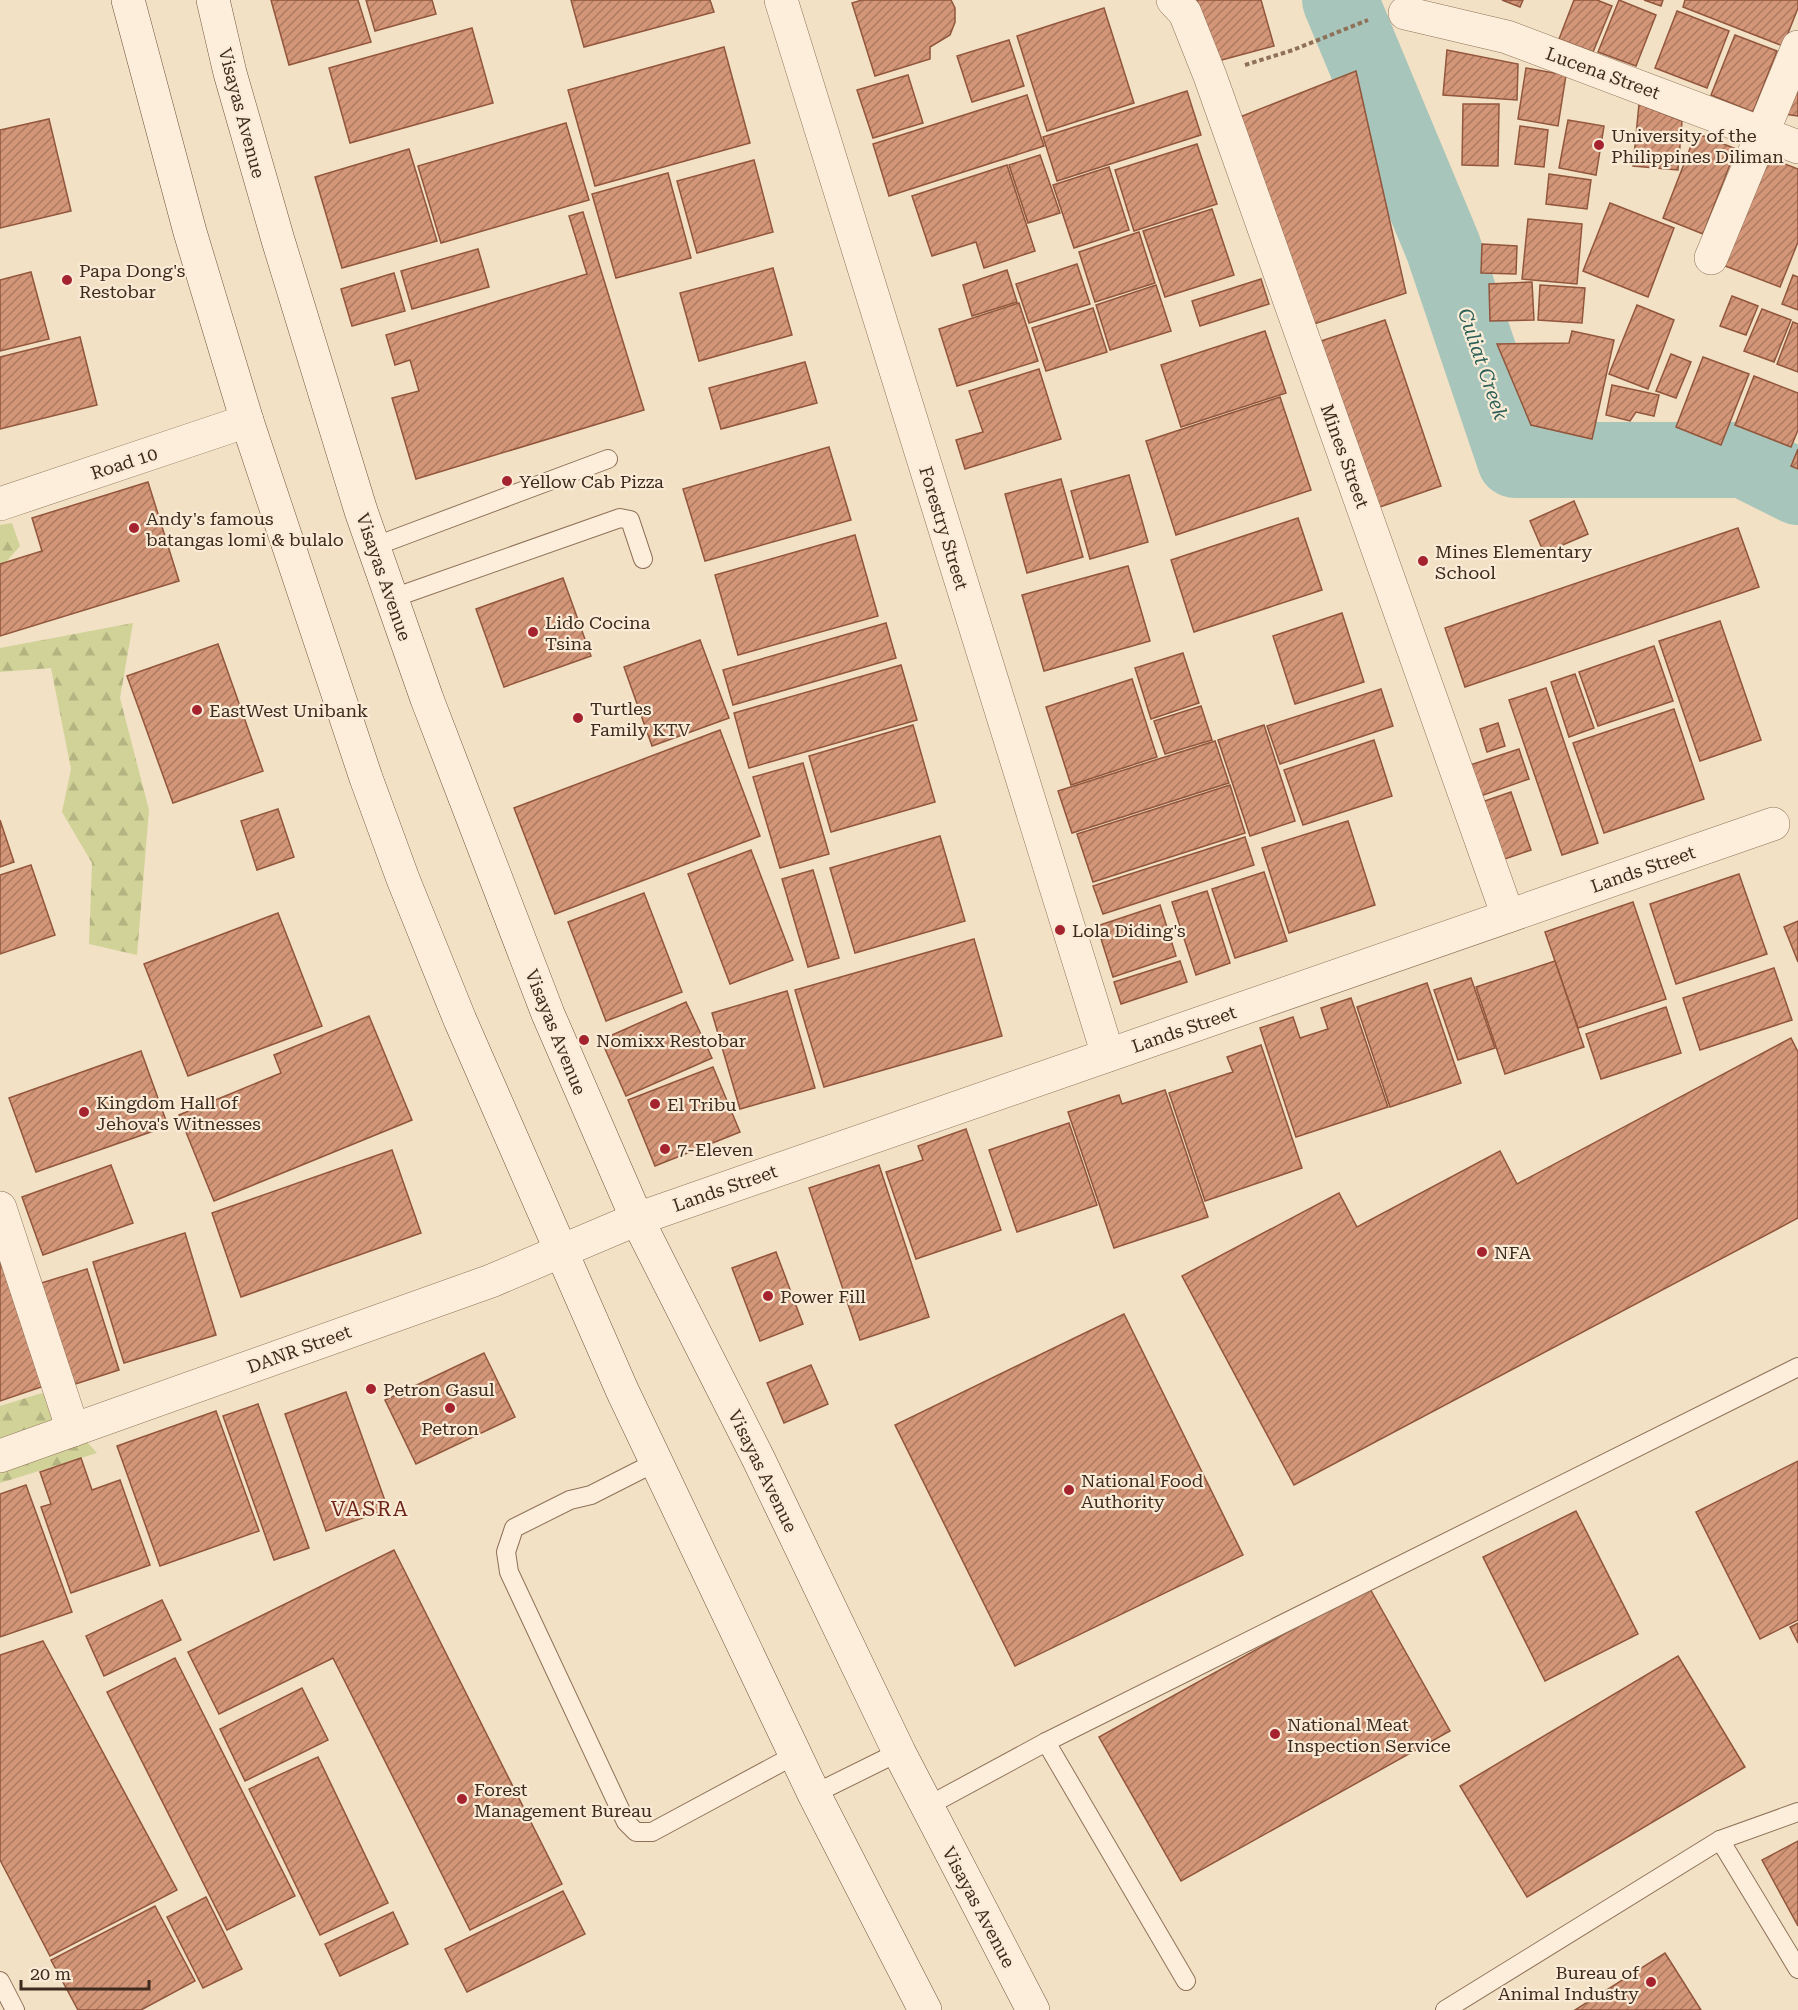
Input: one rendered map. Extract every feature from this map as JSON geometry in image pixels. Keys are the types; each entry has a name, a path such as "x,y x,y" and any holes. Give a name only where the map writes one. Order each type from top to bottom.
{"street":[{"path":"128,0 190,232 247,421 403,879 460,1020 561,1253 656,1462 814,1794 925,2010"},
{"name":"Visayas Avenue","path":"213,0 230,73 278,240 373,547 427,699 535,980 600,1137 637,1219 758,1458 926,1807 1033,2010"},
{"name":"Forestry Street","path":"781,0 1108,1055"},
{"name":"Mines Street","path":"1173,0 1185,13 1210,75 1508,916"},
{"name":"Lucena Street","path":"1405,13 1507,37 1798,147"},
{"path":"1711,258 1798,47"},
{"name":"Road 10","path":"0,504 247,421"},
{"name":"Lands Street","path":"596,1238 637,1219 1773,824"},
{"path":"0,1208 73,1430"},
{"name":"DANR Street","path":"0,1456 561,1253 596,1238"}],"lane":[{"path":"373,547 608,459"},
{"path":"393,598 620,518 630,520 643,559"},
{"path":"926,1807 1047,1742 1798,1367"},
{"path":"656,1462 591,1495 570,1500 514,1528 506,1552 509,1572 621,1812 626,1822 636,1832 652,1832 795,1755"},
{"path":"1047,1742 1186,1981"},
{"path":"814,1794 899,1752"},
{"path":"1445,2010 1720,1840 1798,1812"},
{"path":"1720,1840 1798,1969"},
{"path":"0,1981 15,2010"}],"path":[{"path":"1210,75 1293,50 1371,19"}],"green space":[{"path":"12,523 20,546 0,569 0,525"},
{"path":"133,623 120,698 149,810 137,955 89,944 92,863 62,812 71,769 51,668 0,672 0,648"},
{"path":"42,1393 97,1453 0,1483 0,1406"}],"building":[{"path":"271,0 358,0 371,42 289,65"},
{"path":"366,0 432,0 436,14 375,31"},
{"path":"571,0 710,0 714,12 584,47"},
{"path":"862,0 951,0 955,8 955,22 950,35 930,47 930,59 875,76 852,3"},
{"path":"1197,0 1261,0 1274,46 1214,62"},
{"path":"1502,0 1523,0 1520,7"},
{"path":"1574,0 1597,0 1612,6 1593,52 1559,39"},
{"path":"1619,0 1656,15 1636,66 1598,52"},
{"path":"1644,0 1663,0 1661,6"},
{"path":"1685,0 1798,0 1798,8 1783,46 1683,7"},
{"path":"1104,8 1134,103 1047,131 1017,36"},
{"path":"1677,11 1729,31 1707,88 1655,68"},
{"path":"472,28 493,103 350,143 329,68"},
{"path":"1735,35 1777,51 1753,112 1711,95"},
{"path":"1009,40 1024,86 972,102 957,56"},
{"path":"724,47 750,143 595,186 568,90"},
{"path":"1447,50 1518,64 1517,100 1443,95"},
{"path":"1526,68 1566,75 1558,126 1518,119"},
{"path":"1356,71 1406,293 1311,325 1240,117"},
{"path":"908,75 923,123 873,138 857,90"},
{"path":"1798,89 1798,116 1783,114"},
{"path":"1187,91 1201,135 1057,181 1043,137"},
{"path":"1027,95 1044,146 889,196 873,144"},
{"path":"1463,104 1499,104 1498,166 1462,165"},
{"path":"1639,104 1682,121 1678,170 1633,166"},
{"path":"49,119 71,211 0,228 0,130"},
{"path":"1568,120 1604,126 1596,175 1559,168"},
{"path":"566,123 589,200 441,243 418,166"},
{"path":"1520,126 1548,130 1544,167 1515,164"},
{"path":"1696,133 1736,149 1703,234 1663,218"},
{"path":"1197,144 1217,204 1134,231 1115,170"},
{"path":"409,149 437,241 342,268 315,177"},
{"path":"1040,155 1060,213 1028,223 1009,165"},
{"path":"1762,155 1798,169 1798,242 1780,287 1720,264"},
{"path":"754,160 773,232 697,253 677,181"},
{"path":"1007,165 1035,251 984,268 976,242 932,256 912,196"},
{"path":"1109,167 1129,230 1074,248 1053,185"},
{"path":"668,173 691,258 616,278 592,194"},
{"path":"1549,174 1591,180 1587,209 1546,204"},
{"path":"1610,203 1674,228 1648,297 1583,271"},
{"path":"1212,209 1234,275 1165,297 1143,231"},
{"path":"583,212 644,410 416,479 392,398 419,391 410,360 395,365 386,335 587,274 569,216"},
{"path":"1528,219 1582,224 1577,284 1522,279"},
{"path":"1139,232 1155,283 1095,302 1079,252"},
{"path":"1482,244 1517,246 1516,274 1481,273"},
{"path":"478,249 489,287 412,309 401,271"},
{"path":"1077,264 1090,304 1029,323 1016,284"},
{"path":"773,268 792,335 699,361 680,293"},
{"path":"1007,270 1017,302 972,316 963,285"},
{"path":"31,272 49,339 0,351 0,280"},
{"path":"394,273 405,311 352,326 341,289"},
{"path":"1793,275 1798,277 1798,310 1782,304"},
{"path":"1261,279 1269,304 1200,326 1192,301"},
{"path":"1532,282 1534,320 1490,321 1489,284"},
{"path":"1156,285 1171,331 1110,350 1096,305"},
{"path":"1540,285 1585,288 1582,323 1538,320"},
{"path":"1732,296 1758,306 1746,335 1720,326"},
{"path":"1019,303 1038,361 957,386 939,329"},
{"path":"1637,305 1674,320 1648,389 1609,374"},
{"path":"1093,308 1107,352 1046,371 1032,328"},
{"path":"1762,309 1791,320 1774,362 1744,351"},
{"path":"1385,320 1441,486 1374,509 1318,342"},
{"path":"1793,322 1798,324 1798,372 1777,364"},
{"path":"1265,331 1286,393 1181,427 1161,365"},
{"path":"1572,331 1614,340 1592,439 1531,425 1497,344 1569,343"},
{"path":"80,337 97,405 0,429 0,357"},
{"path":"1671,354 1691,362 1676,398 1656,391"},
{"path":"1703,357 1749,374 1721,445 1676,427"},
{"path":"805,362 817,403 721,429 709,388"},
{"path":"1039,369 1061,439 965,469 956,440 983,432 969,391"},
{"path":"1754,376 1798,393 1798,430 1791,447 1735,425"},
{"path":"1612,385 1659,395 1654,416 1636,412 1630,421 1606,415"},
{"path":"1280,397 1311,490 1176,535 1146,441"},
{"path":"829,447 851,520 705,561 683,489"},
{"path":"1798,449 1798,469 1791,466"},
{"path":"1129,475 1148,542 1090,559 1071,491"},
{"path":"1061,479 1083,557 1027,573 1005,494"},
{"path":"148,482 179,581 0,636 0,564 42,551 32,518"},
{"path":"1574,501 1588,534 1544,553 1530,521"},
{"path":"1298,518 1322,590 1194,632 1171,560"},
{"path":"1738,528 1759,587 1465,687 1445,628"},
{"path":"855,535 878,616 738,655 715,575"},
{"path":"1128,566 1150,641 1044,671 1022,595"},
{"name":"Lido Cocina Tsina","path":"563,578 591,656 504,687 476,609"},
{"path":"1342,613 1364,682 1295,704 1273,636"},
{"path":"1720,621 1761,740 1700,761 1659,641"},
{"path":"886,623 896,658 733,705 723,670"},
{"path":"700,640 729,718 652,746 624,667"},
{"path":"218,644 263,771 173,803 127,676"},
{"path":"1654,646 1673,701 1598,726 1579,672"},
{"path":"1183,653 1199,703 1151,719 1135,668"},
{"path":"901,665 917,720 749,768 734,713"},
{"path":"1575,674 1594,728 1569,737 1551,682"},
{"path":"1132,679 1157,757 1071,785 1046,707"},
{"path":"1546,688 1598,843 1562,855 1509,700"},
{"path":"1381,689 1393,726 1280,764 1267,726"},
{"path":"1201,706 1212,740 1165,754 1154,721"},
{"path":"1674,709 1704,799 1604,833 1573,743"},
{"path":"1498,723 1505,746 1487,752 1480,729"},
{"path":"913,725 935,802 831,832 809,756"},
{"path":"1264,725 1295,821 1250,836 1218,740"},
{"path":"720,730 760,836 555,914 514,808"},
{"path":"1374,740 1392,796 1303,825 1284,770"},
{"path":"1215,741 1229,783 1072,833 1058,791"},
{"path":"1519,749 1529,779 1472,799 1461,768"},
{"path":"803,763 829,854 780,868 753,777"},
{"path":"1230,785 1245,833 1093,882 1077,834"},
{"path":"1511,792 1531,850 1496,862 1476,804"},
{"path":"278,809 294,857 257,870 241,821"},
{"path":"0,820 14,862 0,867"},
{"path":"1348,821 1375,905 1289,933 1262,848"},
{"path":"940,836 965,921 855,953 830,868"},
{"path":"1245,837 1254,865 1103,914 1093,886"},
{"path":"751,850 793,960 730,984 688,874"},
{"path":"31,865 55,935 0,954 0,875"},
{"path":"813,870 839,958 808,967 782,879"},
{"path":"1264,872 1287,941 1235,958 1212,889"},
{"path":"1739,874 1767,954 1676,984 1650,904"},
{"path":"1207,891 1230,963 1196,975 1172,902"},
{"path":"644,893 682,992 606,1021 568,922"},
{"path":"1633,902 1666,999 1578,1028 1545,932"},
{"path":"1160,905 1176,956 1113,977 1097,926"},
{"path":"278,913 322,1026 188,1076 144,964"},
{"path":"1798,921 1798,962 1784,927"},
{"path":"974,939 1002,1036 824,1087 795,990"},
{"path":"1180,961 1187,982 1121,1004 1114,982"},
{"path":"1555,961 1584,1047 1505,1074 1476,987"},
{"path":"1774,968 1792,1020 1700,1050 1683,998"},
{"path":"1471,978 1495,1048 1458,1060 1434,990"},
{"path":"1427,983 1461,1083 1390,1107 1357,1007"},
{"path":"787,991 815,1088 740,1109 712,1013"},
{"path":"1351,998 1388,1107 1296,1137 1260,1028 1293,1017 1300,1038 1328,1029 1321,1008"},
{"path":"686,1002 712,1058 626,1096 601,1040"},
{"path":"1666,1007 1681,1053 1601,1079 1586,1034"},
{"path":"369,1016 412,1120 214,1201 179,1115 281,1073 274,1055"},
{"name":"NFA","path":"1791,1038 1798,1052 1798,1218 1294,1485 1182,1276 1339,1193 1357,1227 1500,1151 1517,1184"},
{"path":"1261,1045 1302,1168 1205,1201 1169,1093 1233,1072 1227,1057"},
{"name":"Kingdom Hall of Jehova's Witnesses","path":"141,1051 168,1126 36,1172 9,1098"},
{"path":"713,1067 740,1132 655,1166 628,1100"},
{"path":"1165,1090 1208,1217 1114,1248 1068,1112 1119,1095 1122,1104"},
{"path":"1069,1123 1097,1205 1017,1232 989,1150"},
{"path":"966,1129 1001,1230 916,1259 886,1172 923,1160 918,1146"},
{"path":"392,1150 421,1233 241,1297 212,1213"},
{"path":"111,1165 133,1223 43,1255 22,1197"},
{"path":"879,1165 929,1317 860,1340 809,1188"},
{"path":"185,1233 216,1335 124,1363 93,1262"},
{"name":"Power Fill","path":"776,1252 803,1324 760,1341 732,1268"},
{"path":"0,1256 47,1385 0,1401"},
{"path":"87,1269 119,1370 69,1386 38,1284"},
{"name":"National Food Authority","path":"1124,1314 1243,1555 1015,1666 895,1425"},
{"name":"Petron","path":"484,1353 515,1417 416,1464 385,1400"},
{"path":"811,1365 828,1404 784,1423 767,1383"},
{"path":"346,1392 388,1509 326,1531 285,1414"},
{"path":"258,1404 309,1548 274,1560 223,1416"},
{"path":"216,1411 259,1531 160,1566 117,1446"},
{"path":"81,1458 92,1490 120,1480 150,1565 71,1593 41,1507 51,1504 40,1472"},
{"path":"1798,1461 1798,1620 1760,1639 1696,1512"},
{"path":"26,1485 72,1612 0,1637 0,1494"},
{"path":"1576,1511 1638,1634 1545,1681 1483,1557"},
{"name":"Forest Management Bureau","path":"394,1550 562,1884 470,1930 333,1658 219,1714 188,1652"},
{"name":"National Meat Inspection Service","path":"1369,1587 1450,1731 1181,1881 1099,1737"},
{"path":"162,1600 181,1640 104,1676 86,1636"},
{"path":"1798,1623 1798,1643 1790,1627"},
{"path":"43,1641 177,1890 50,1956 0,1860 0,1655"},
{"path":"1678,1656 1745,1767 1527,1897 1460,1786"},
{"path":"175,1658 295,1896 227,1930 107,1692"},
{"path":"302,1688 328,1740 245,1781 220,1729"},
{"path":"318,1757 388,1903 320,1935 249,1789"},
{"path":"1798,1841 1798,1926 1762,1860"},
{"path":"563,1891 585,1934 467,1992 445,1949"},
{"path":"206,1897 242,1969 203,1988 167,1917"},
{"path":"155,1906 195,1981 141,2010 78,2010 51,1960"},
{"path":"393,1912 408,1944 340,1976 325,1944"},
{"name":"Bureau of Animal Industry","path":"1665,1953 1701,2010 1575,2010"}],"waterway":[{"name":"Culiat Creek","path":"1340,0 1443,247 1515,460 1744,460 1798,487"}],"place":[{"name":"University of the Philippines Diliman","path":"1599,145"},
{"name":"Papa Dong's Restobar","path":"67,280"},
{"name":"Yellow Cab Pizza","path":"507,481"},
{"name":"Andy's famous batangas lomi & bulalo","path":"134,528"},
{"name":"Mines Elementary School","path":"1423,561"},
{"name":"Lido Cocina Tsina","path":"533,632"},
{"name":"EastWest Unibank","path":"197,710"},
{"name":"Turtles Family KTV","path":"578,718"},
{"name":"Lola Diding's","path":"1060,930"},
{"name":"Nomixx Restobar","path":"584,1040"},
{"name":"El Tribu","path":"655,1104"},
{"name":"Kingdom Hall of Jehova's Witnesses","path":"84,1112"},
{"name":"7-Eleven","path":"665,1149"},
{"name":"NFA","path":"1482,1252"},
{"name":"Power Fill","path":"768,1296"},
{"name":"Petron Gasul","path":"371,1389"},
{"name":"Petron","path":"450,1408"},
{"name":"National Food Authority","path":"1069,1490"},
{"name":"National Meat Inspection Service","path":"1275,1734"},
{"name":"Forest Management Bureau","path":"462,1799"},
{"name":"Bureau of Animal Industry","path":"1651,1982"}],"district":[{"name":"VASRA","path":"370,1509"}]}
